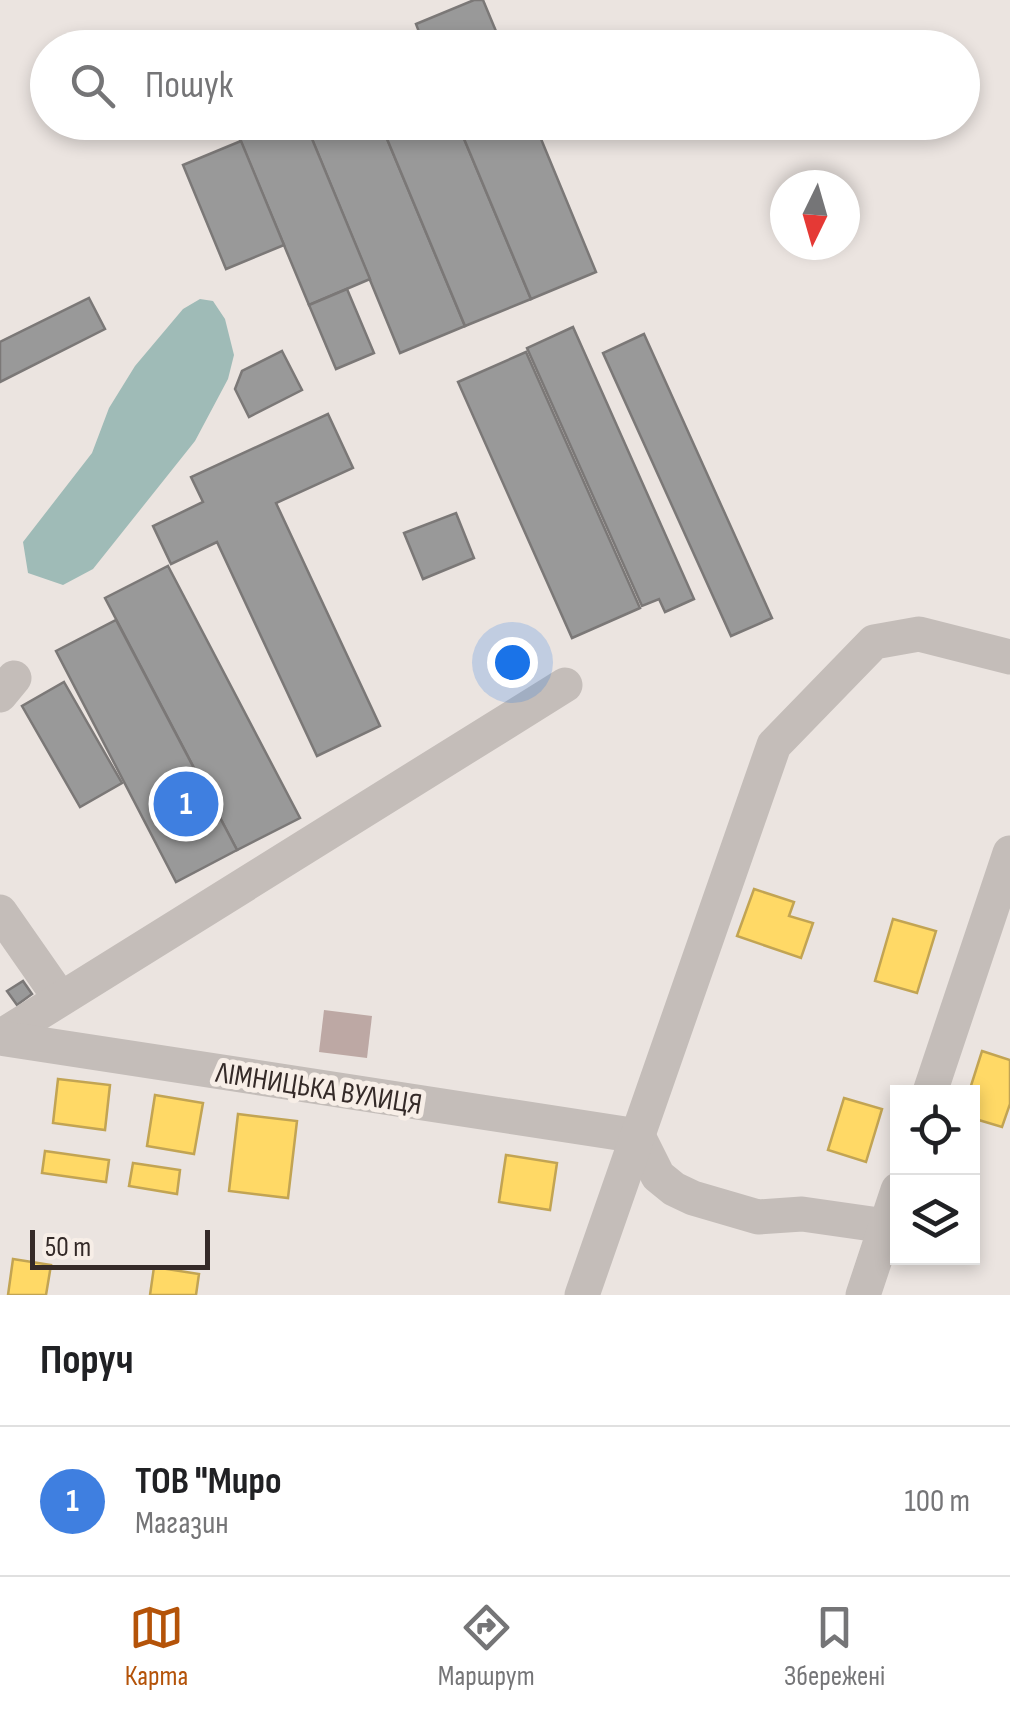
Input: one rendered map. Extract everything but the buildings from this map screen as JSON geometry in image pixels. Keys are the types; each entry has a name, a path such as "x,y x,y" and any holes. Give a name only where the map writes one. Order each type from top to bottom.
{"street":[{"path":"582,1295 774,745 874,642 918,634 1010,657"},
{"path":"0,1038 565,684"},
{"path":"932,1085 1010,852"},
{"path":"0,912 60,998"},
{"name":"ЛІМНИЦЬКА ВУЛИЦЯ","path":"0,1038 638,1136"},
{"path":"638,1136 658,1176 674,1190 693,1198 758,1217 802,1214 886,1226"},
{"path":"863,1295 890,1214"}],"water":[{"path":"200,299 213,301 225,319 234,355 228,379 195,441 93,569 63,585 28,573 23,542 92,453 109,408 135,366 183,309"}],"place":[{"name":"ТОВ \"Миро","path":"186,804"}]}
